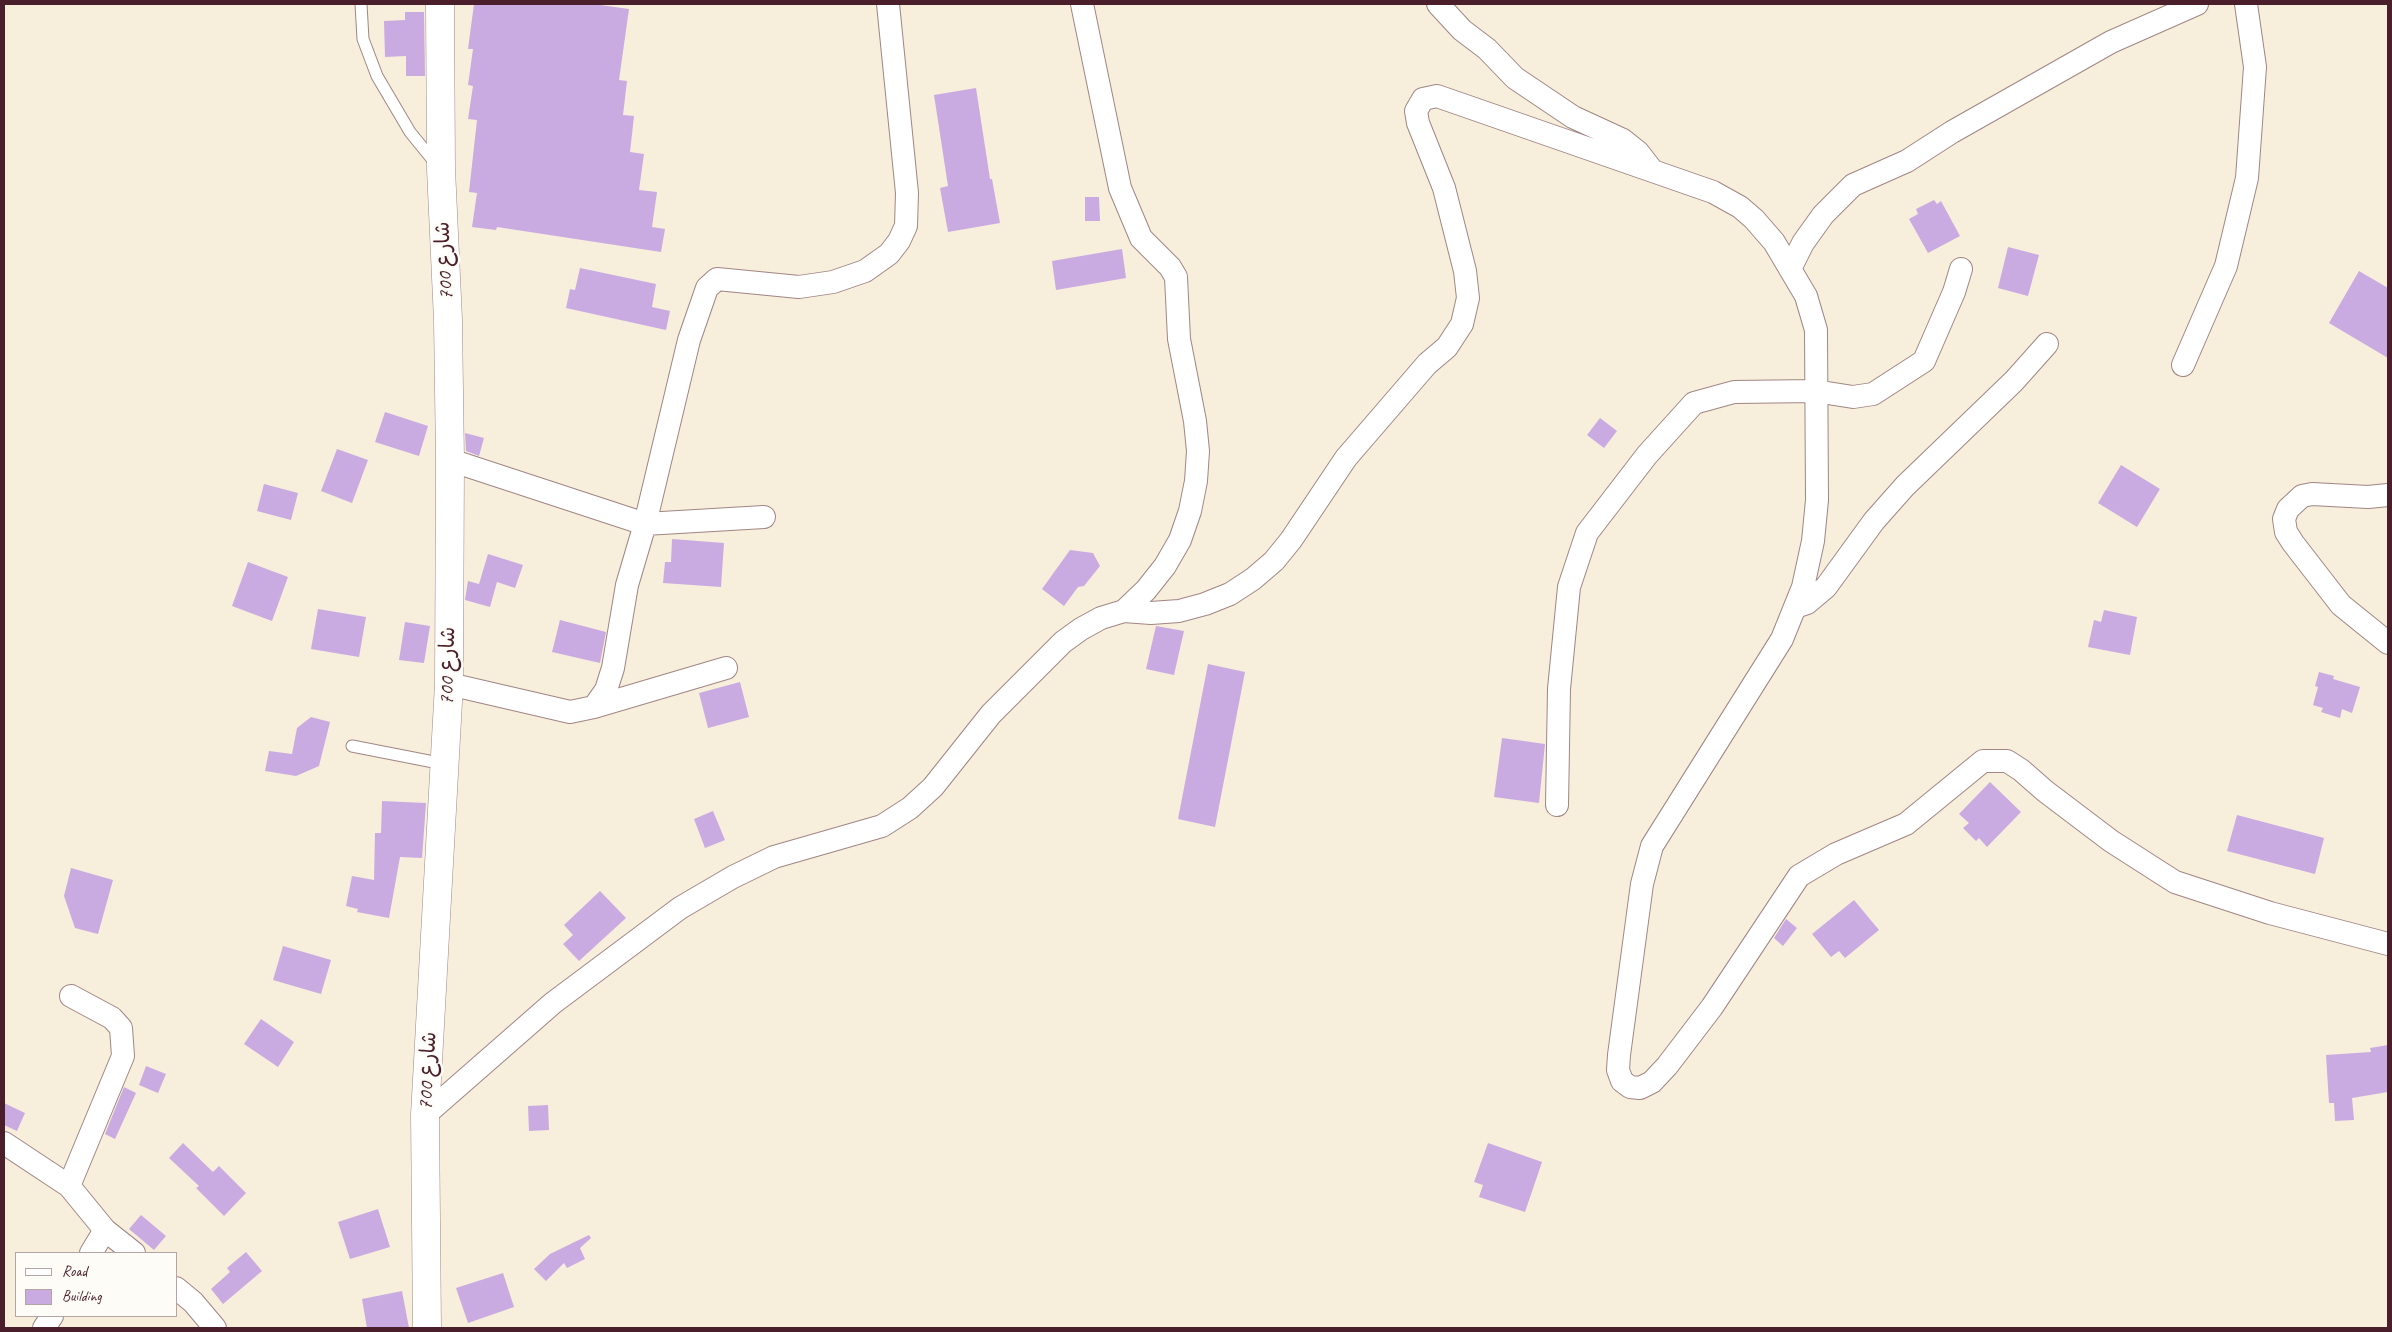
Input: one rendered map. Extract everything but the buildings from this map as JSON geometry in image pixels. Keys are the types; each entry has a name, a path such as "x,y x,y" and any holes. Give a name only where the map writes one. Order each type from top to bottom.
{"main road":[{"name":"شارع 700","path":"427,1328 425,1115 449,684 450,460 448,320 441,169 440,4"}],"street":[{"path":"594,707 606,690 613,668 627,585 645,524 689,340 701,300 712,282 717,279 799,287 833,282 865,271 889,254 906,226 908,210 905,158 888,4"},
{"path":"1082,4 1120,188 1141,238 1170,267 1176,277 1179,339 1195,421 1198,451 1196,482 1190,511 1180,540 1146,590 1124,611"},
{"path":"1438,4 1462,30 1487,49 1515,78 1573,117 1623,140 1638,152 1652,171"},
{"path":"1790,269 1804,243 1823,215 1853,185 1907,161 1952,132 2111,42 2197,4"},
{"path":"2183,365 2226,266 2247,178 2255,68 2246,4"},
{"path":"425,1115 553,1003 680,908 733,877 774,857 882,826 910,808 933,787 991,714 1063,642 1101,618 1124,611 1151,613 1179,611 1222,597 1253,579 1274,561 1291,540 1346,458 1427,364 1448,347 1462,324 1468,298 1465,271 1444,188 1418,124 1416,111 1423,98 1437,96 1713,192 1740,207 1754,219 1774,242 1806,296 1816,330 1817,500 1813,541 1803,587 1782,640 1652,846 1642,884 1618,1056 1618,1070 1622,1081 1630,1087 1640,1088 1652,1082 1667,1066 1712,1007 1799,876 1836,854 1906,824 1983,760 2006,761 2021,770 2045,791 2111,841 2175,882 2270,913 2388,944"},
{"path":"1557,805 1559,689 1568,596 1587,533 1647,455 1694,403 1734,392 1815,391 1853,397 1873,394 1924,361 1954,292 1961,269"},
{"path":"1795,607 1807,603 1826,587 1874,521 1905,486 2014,381 2047,344"},
{"path":"450,460 645,524 764,517"},
{"path":"2388,495 2368,497 2312,494 2302,496 2293,502 2284,519 2286,532 2293,543 2341,604 2388,643"},
{"path":"449,684 570,712 594,707 726,668"},
{"path":"69,1186 113,1084 123,1056 121,1028 112,1018 71,996"},
{"path":"4,1143 69,1186 105,1230 133,1252"},
{"path":"92,1252 105,1230"},
{"path":"178,1290 193,1302 215,1328"},
{"path":"44,1328 51,1317"}],"lane":[{"path":"361,4 363,39 377,76 410,132 441,169"},
{"path":"352,746 444,764"}]}
